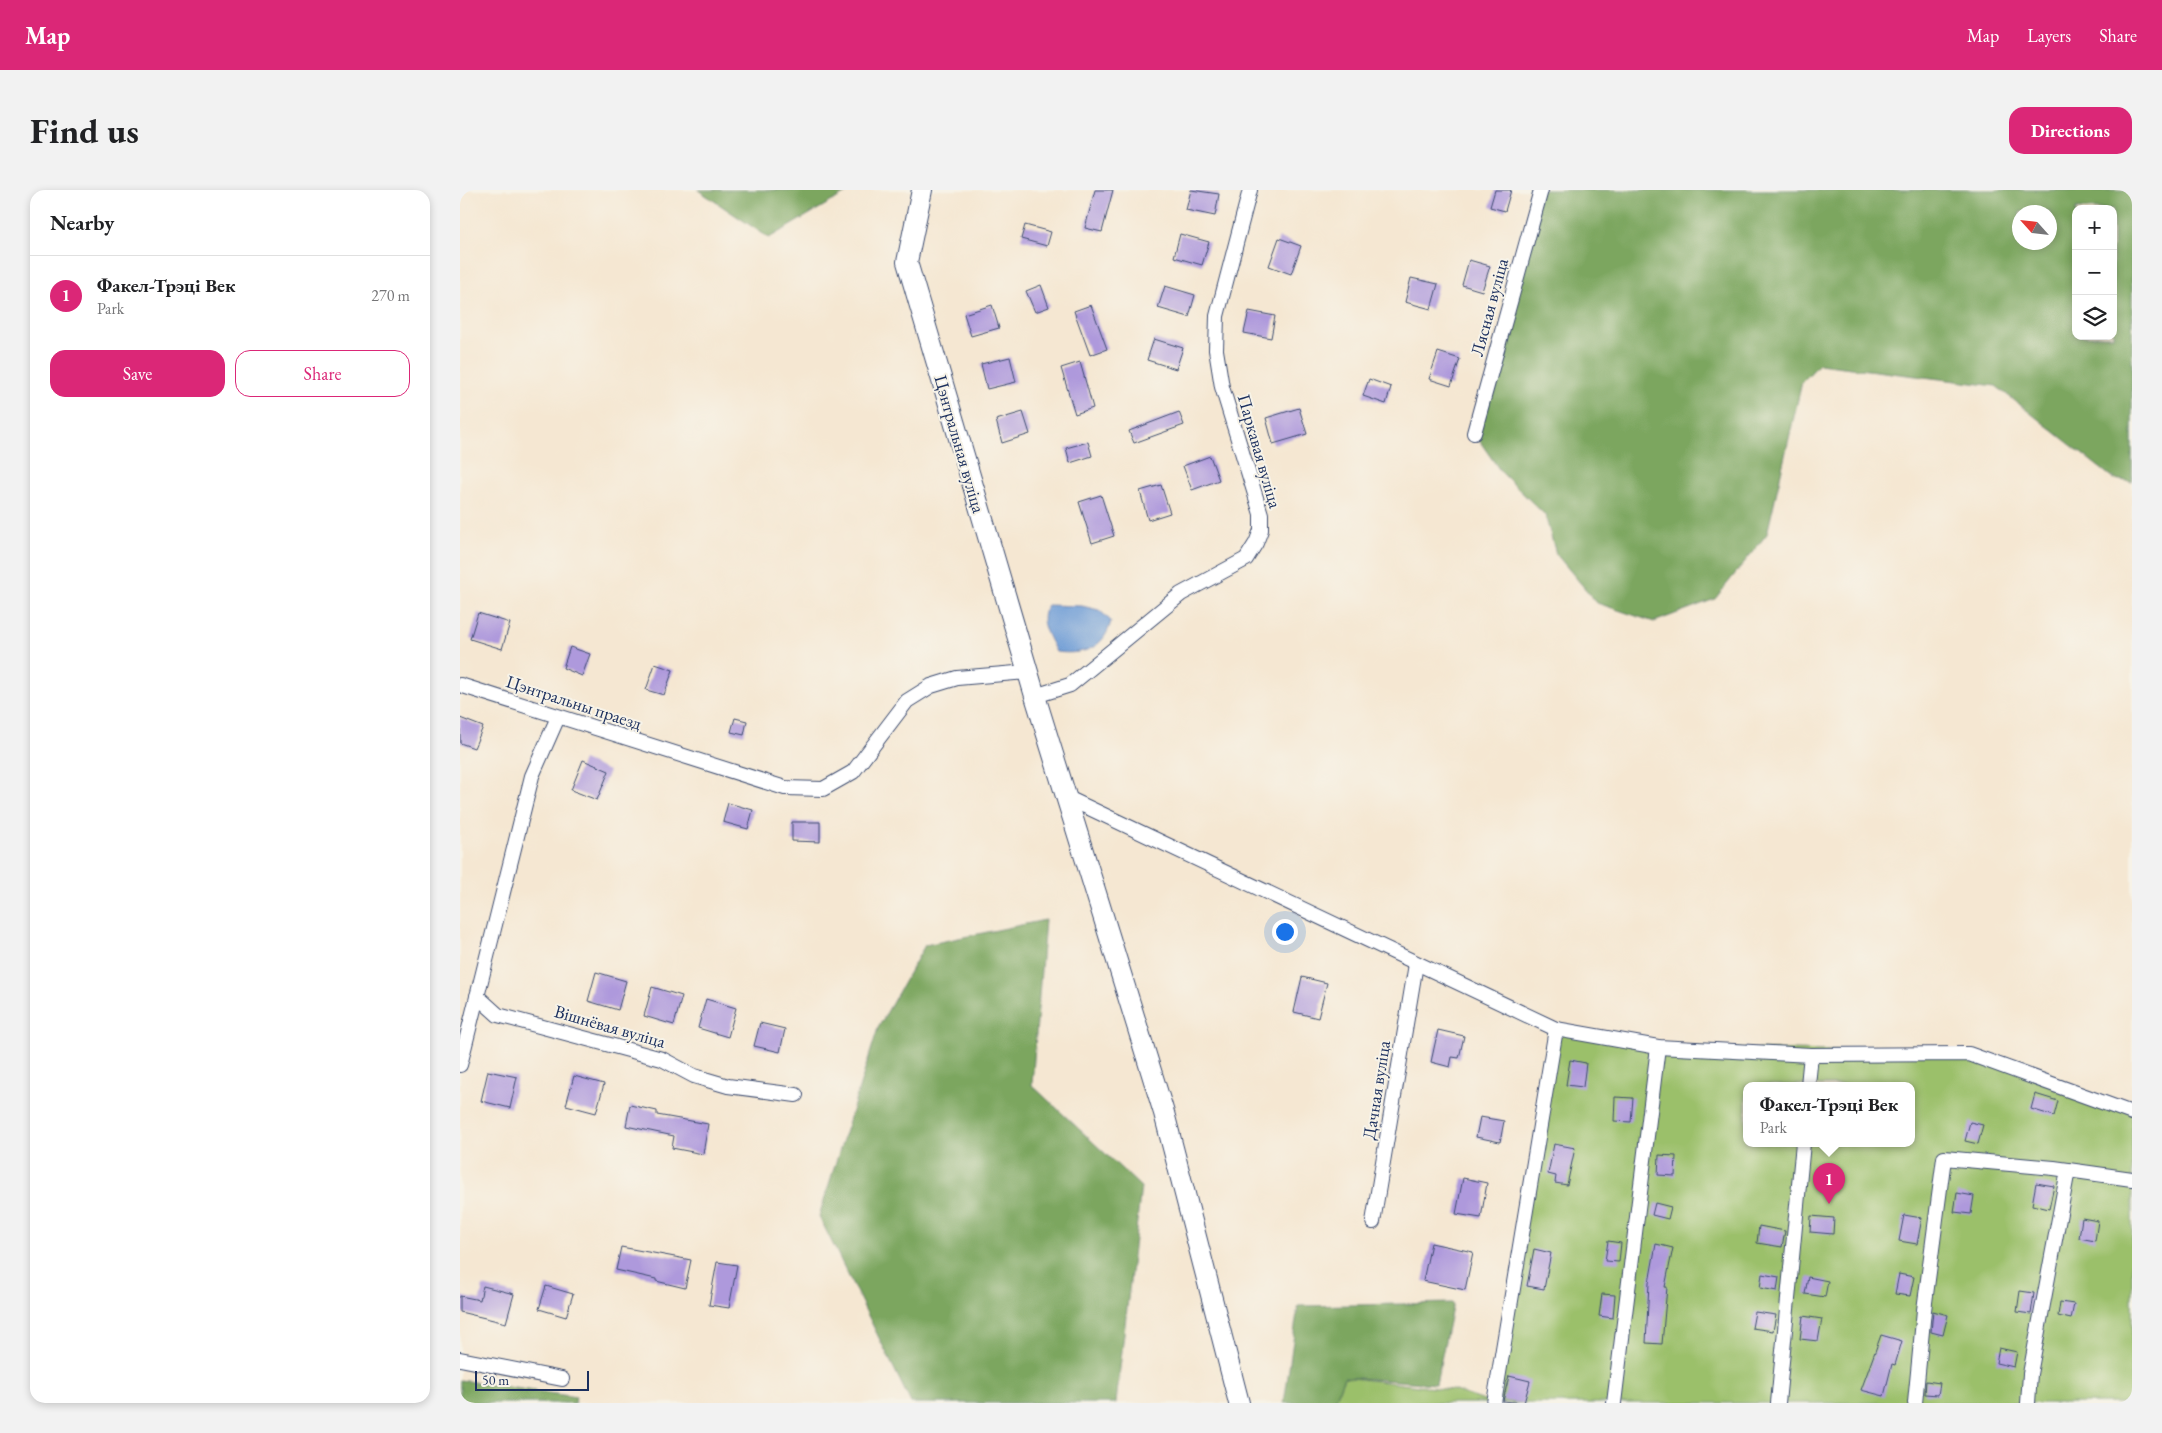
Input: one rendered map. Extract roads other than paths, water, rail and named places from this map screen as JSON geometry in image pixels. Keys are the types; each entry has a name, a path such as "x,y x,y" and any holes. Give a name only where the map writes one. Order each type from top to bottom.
{"street":[{"name":"Цэнтральная вуліца","path":"922,190 906,262 1035,696 1164,1114 1239,1403"},
{"name":"Паркавая вуліца","path":"1035,696 1070,685 1181,594 1246,559 1256,544 1261,530 1261,514 1222,386 1216,350 1218,316 1250,190"},
{"name":"Лясная вуліца","path":"1474,433 1541,190"},
{"name":"Цэнтральны праезд","path":"460,685 785,788 823,789 854,772 907,701 931,686 957,678 1028,672"},
{"path":"460,1064 532,776 558,717"},
{"path":"1068,798 1556,1029 1658,1047 1811,1055 1969,1054 2132,1113"},
{"name":"Дачная вуліца","path":"1373,1222 1416,964"},
{"name":"Вішнёвая вуліца","path":"477,996 498,1015 662,1059 694,1076 728,1086 796,1095"},
{"path":"1494,1403 1556,1029"},
{"path":"1614,1403 1658,1047"},
{"path":"1808,1082 1811,1055"},
{"path":"1778,1403 1803,1147"},
{"path":"1915,1403 1944,1158 2068,1170 2132,1179"},
{"path":"2028,1403 2030,1374 2068,1170"},
{"path":"460,1359 562,1379"}],"water":[{"path":"1048,605 1082,606 1099,610 1111,621 1108,631 1091,648 1075,652 1056,652 1043,623 1043,617"}],"place":[{"name":"Факел-Трэці Век","path":"1829,1204"}]}
